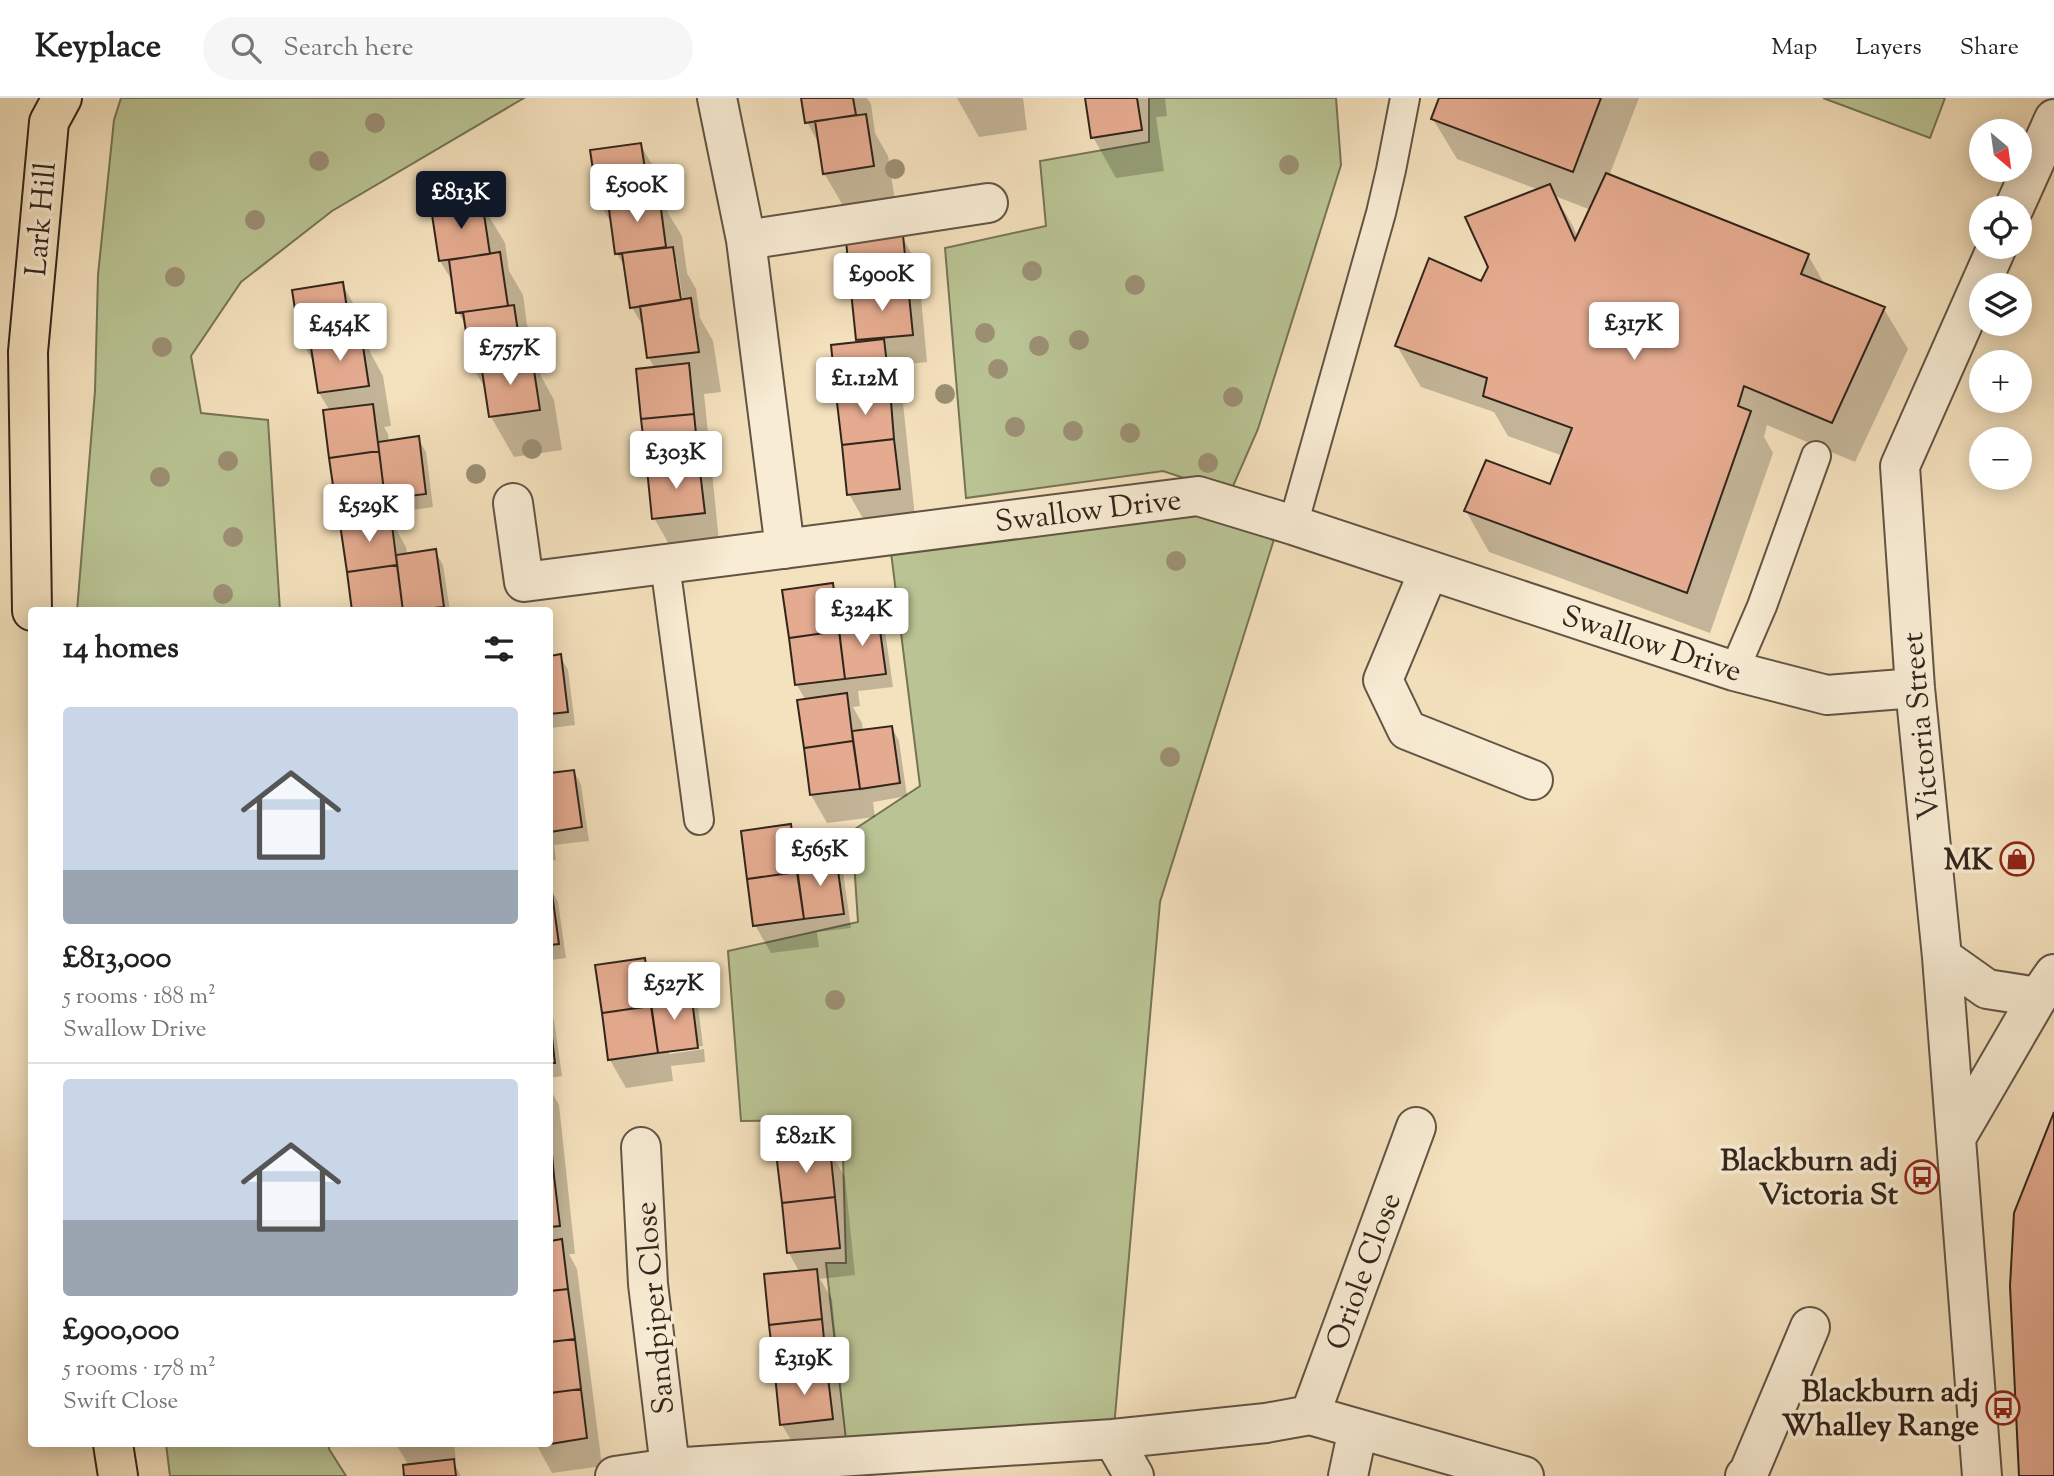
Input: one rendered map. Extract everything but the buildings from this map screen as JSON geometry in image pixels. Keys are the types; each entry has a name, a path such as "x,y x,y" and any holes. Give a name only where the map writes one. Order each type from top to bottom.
{"highway":[{"name":"Lark Hill","path":"32,607 28,352 49,106"},
{"path":"113,1447 118,1476"}],"street":[{"path":"716,98 746,240 785,549"},
{"path":"2019,196 2054,119"},
{"path":"746,240 988,203"},
{"name":"Victoria Street","path":"1982,1476 1942,957 1914,688 1900,466 1992,259"},
{"name":"Swallow Drive","path":"513,503 524,582 1198,496 1734,671 1827,695 1914,688"},
{"path":"1429,570 1383,680 1407,730 1533,780"},
{"path":"1942,957 1987,989 2046,985"},
{"path":"1956,1138 2046,985"},
{"name":"Oriole Close","path":"1310,1415 1416,1127"},
{"name":"Sandpiper Close","path":"641,1147 648,1284 670,1468"},
{"path":"1745,1476 1810,1327"},
{"path":"615,1476 670,1468 1113,1439 1265,1423 1310,1415 1524,1476"},
{"path":"1348,1476 1357,1429"},
{"path":"1113,1439 1134,1476"}],"lane":[{"path":"1293,525 1381,213 1405,98"},
{"path":"1734,671 1762,606 1816,456"},
{"path":"665,564 699,820"}],"green space":[{"path":"121,98 524,98 332,211 241,282 191,356 201,413 268,420 280,607 77,607 95,391 98,275 114,120"},
{"path":"1149,98 1336,98 1341,165 1258,429 1230,493 1163,471 966,498 945,248 1046,226 1040,161 1149,142"},
{"path":"1823,98 1945,98 1930,138"},
{"path":"1198,496 1280,520 1160,902 1113,1439 848,1457 826,1263 846,1263 842,1120 741,1121 728,951 858,922 852,831 920,786 889,536"},
{"path":"166,1447 329,1447 346,1476 170,1476"}],"place":[{"name":"MK","path":"2017,859"},
{"name":"Blackburn adj Victoria St","path":"1922,1177"},
{"name":"Blackburn adj Whalley Range","path":"2003,1408"}]}
